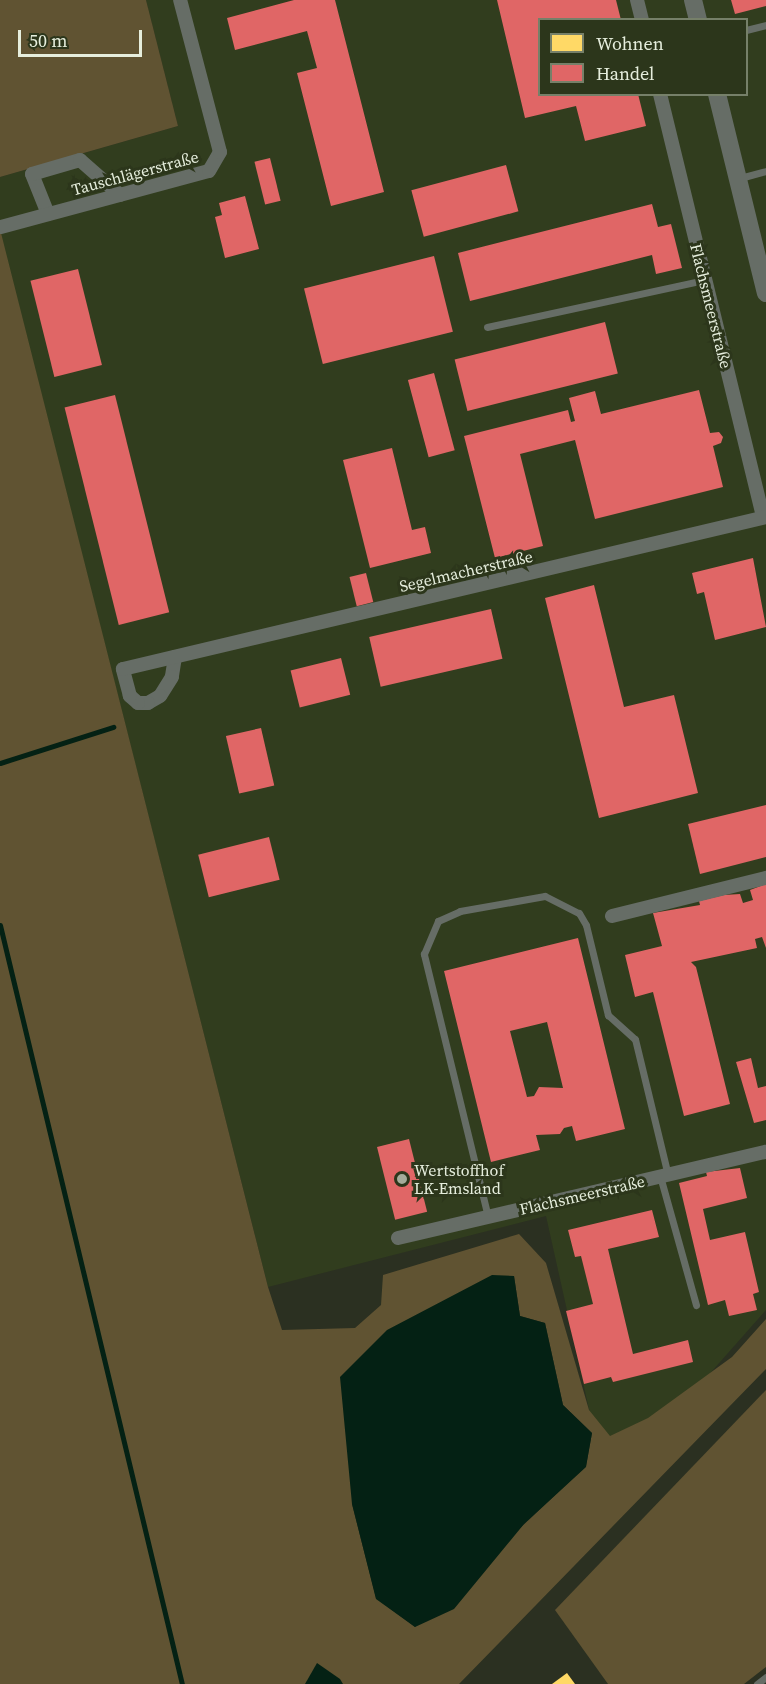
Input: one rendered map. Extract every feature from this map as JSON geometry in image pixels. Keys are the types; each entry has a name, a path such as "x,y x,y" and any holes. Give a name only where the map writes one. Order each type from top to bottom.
{"street":[{"name":"Tauschlägerstraße","path":"1,227 209,171 220,152 180,0"},
{"path":"637,0 642,18"},
{"path":"693,0 698,18"},
{"name":"Flachsmeerstraße","path":"660,96 764,517"},
{"path":"718,96 766,293"},
{"path":"48,214 32,174 80,160 120,195"},
{"name":"Segelmacherstraße","path":"175,657 764,517"},
{"path":"612,916 766,878"},
{"name":"Flachsmeerstraße","path":"398,1238 766,1152"}],"lane":[{"path":"748,30 766,25"},
{"path":"738,178 766,171"},
{"path":"487,327 705,280"},
{"path":"489,1217 424,954 438,921 460,911 544,896 579,913 586,925 608,1015 635,1039 664,1175 696,1305"},
{"path":"757,1684 766,1677"}],"shaded area":[{"path":"0,0 146,0 178,126 0,177"},
{"path":"146,0 766,0 766,1310 607,1490 546,1216 268,1287 0,232 0,177 178,126"},
{"path":"0,229 268,1287 282,1330 355,1328 381,1305 383,1275 519,1234 546,1263 589,1410 610,1436 648,1418 732,1357 766,1319 766,1369 459,1684 0,1684","holes":["514,1276 520,1316 545,1323 563,1405 592,1433 586,1466 415,1627 376,1598 352,1504"]},
{"path":"492,1275 514,1276 520,1316 545,1323 563,1405 592,1433 586,1467 524,1524 454,1609 415,1627 376,1599 352,1504 340,1377 387,1330"},
{"path":"766,1390 766,1667 744,1684 608,1684 555,1610"},
{"path":"317,1663 340,1679 343,1684 305,1684"}],"building: Wohnen":[{"path":"567,1673 575,1684 552,1684"}],"building: Handel":[{"path":"294,0 335,0 384,192 331,206 297,73 317,68 307,31 235,50 227,18"},
{"path":"497,0 616,0 620,18 538,18 538,96 638,96 646,126 585,141 576,106 525,118"},
{"path":"731,0 766,0 766,6 735,14"},
{"path":"270,158 281,201 265,205 254,162"},
{"path":"506,165 518,211 424,237 411,190"},
{"path":"245,196 259,249 225,258 215,217 222,215 219,203"},
{"path":"652,204 658,227 671,224 682,268 656,274 652,255 470,301 458,253"},
{"path":"434,256 453,332 323,364 304,288"},
{"path":"78,269 102,365 54,377 30,281"},
{"path":"605,322 618,373 467,411 455,359"},
{"path":"434,373 455,450 429,457 408,380"},
{"path":"699,390 710,433 719,432 723,437 721,443 713,446 723,487 595,519 575,440 520,454 543,546 495,558 464,436 568,410 571,422 575,421 569,398 595,391 601,414"},
{"path":"115,395 169,612 119,625 65,408"},
{"path":"392,448 412,530 425,527 431,553 370,568 343,460"},
{"path":"753,558 766,627 715,640 704,592 697,594 692,573"},
{"path":"366,573 373,602 357,606 350,577"},
{"path":"594,585 624,707 674,695 698,793 599,818 545,598"},
{"path":"491,609 502,659 381,687 369,637"},
{"path":"341,658 350,695 300,707 291,671"},
{"path":"261,728 274,785 239,794 226,736"},
{"path":"766,805 766,857 700,874 688,824"},
{"path":"269,837 280,880 209,897 198,855"},
{"path":"766,884 766,948 762,937 755,939 757,948 691,962 696,967 730,1104 684,1116 653,992 635,997 625,955 662,946 653,913 700,905 699,901 724,895 740,894 743,903 753,900 750,890"},
{"path":"578,938 625,1129 576,1141 572,1126 564,1128 560,1134 536,1135 540,1150 491,1162 444,971","holes":["547,1022 563,1088 539,1087 534,1096 527,1097 510,1031"]},
{"path":"751,1058 758,1088 766,1086 766,1120 754,1123 736,1062"},
{"name":"Wertstoffhof LK-Emsland","path":"409,1139 427,1212 395,1220 377,1147"},
{"path":"740,1168 747,1198 703,1209 710,1240 745,1232 759,1292 753,1294 757,1310 729,1316 725,1300 708,1305 679,1183 707,1176 706,1172"},
{"path":"652,1210 659,1237 608,1249 633,1354 688,1340 693,1362 613,1382 611,1377 584,1384 566,1311 593,1304 581,1256 575,1257 568,1230"}],"waterway":[{"path":"0,763 113,727"},
{"path":"0,925 182,1684"}],"place":[{"name":"Wertstoffhof LK-Emsland","path":"402,1179"}]}
